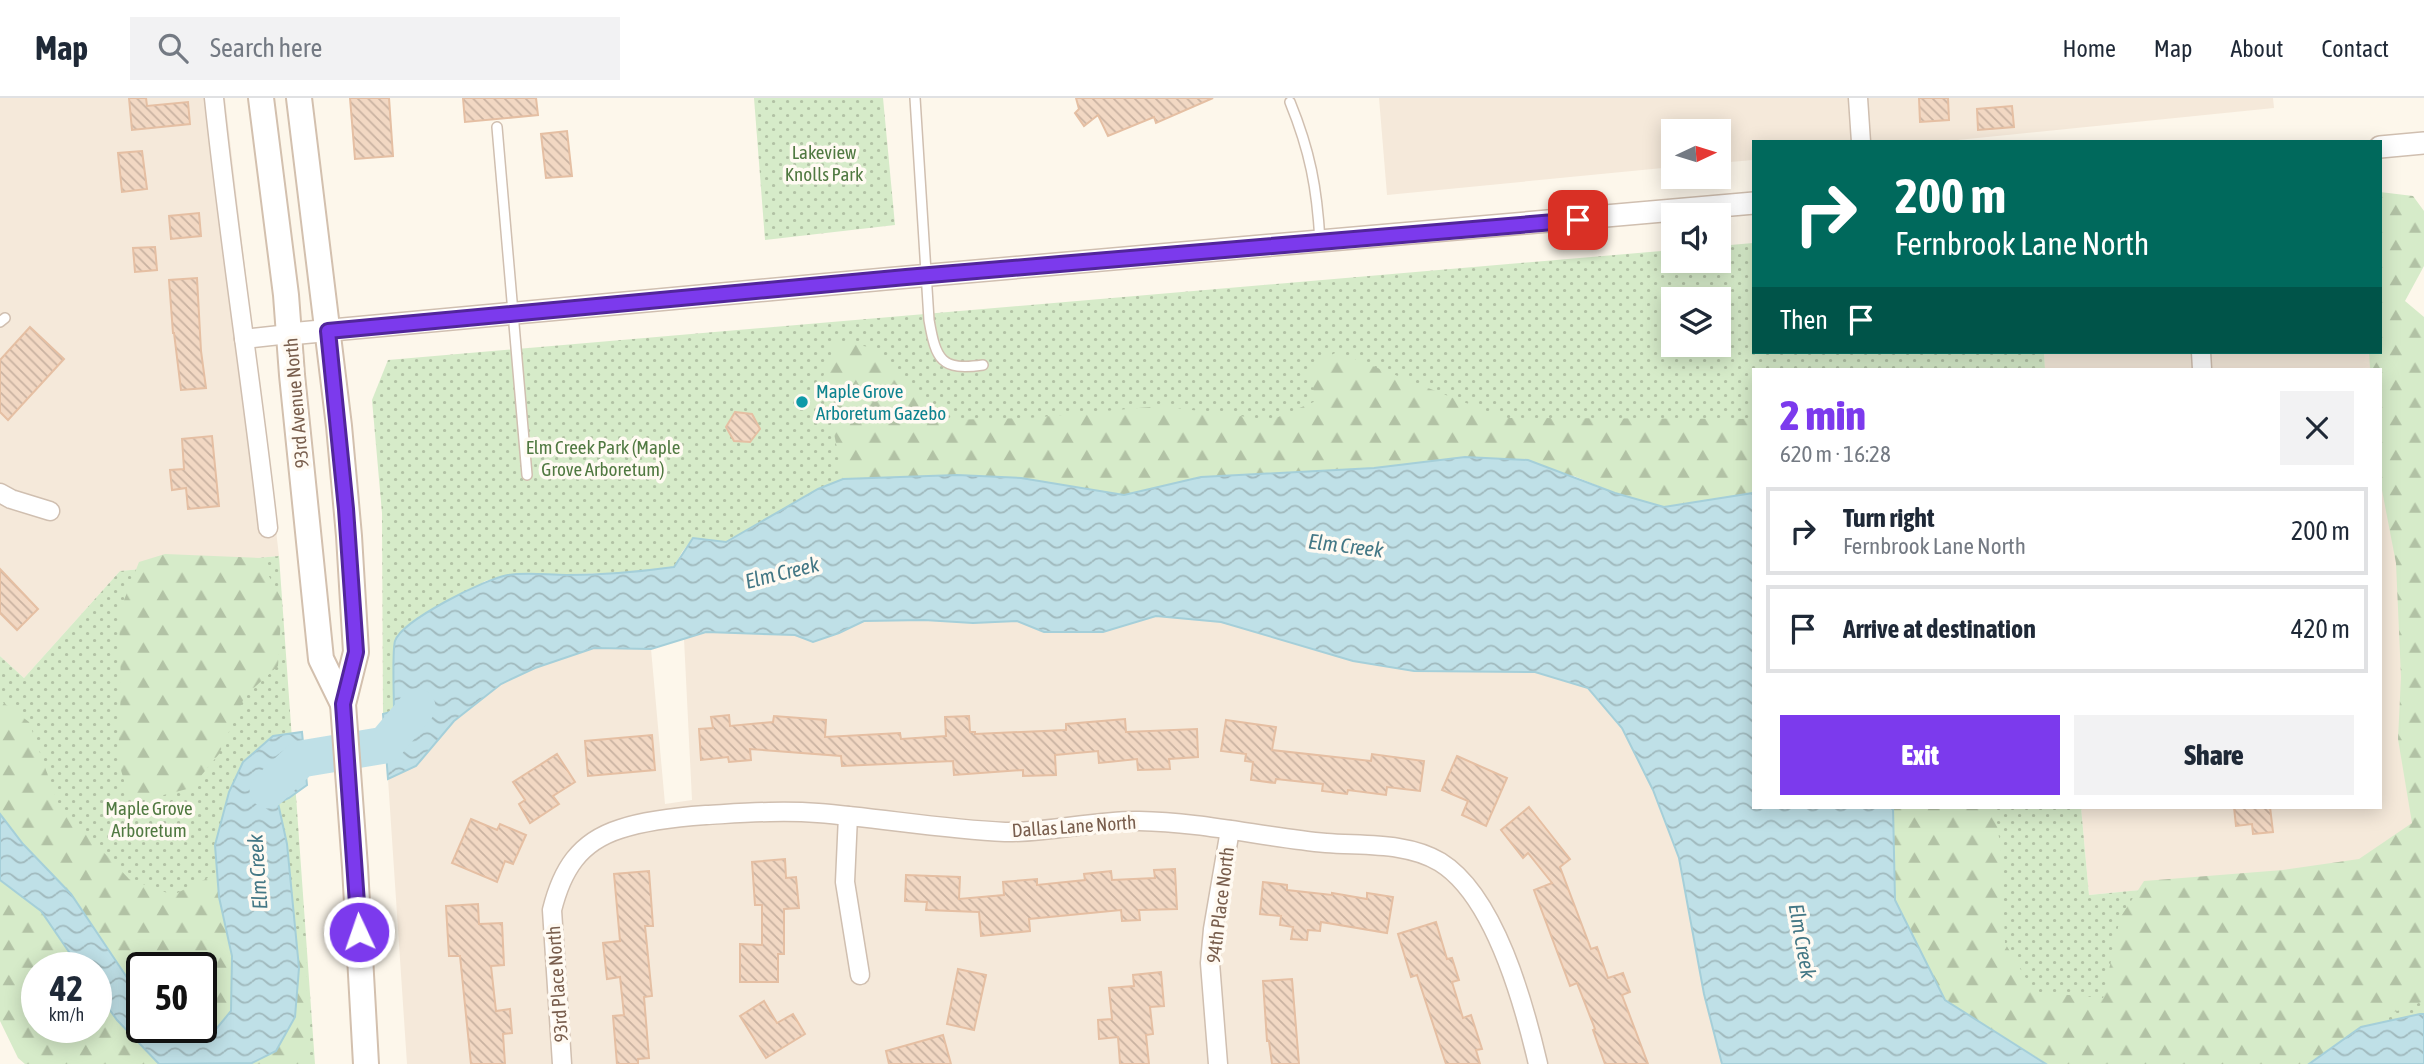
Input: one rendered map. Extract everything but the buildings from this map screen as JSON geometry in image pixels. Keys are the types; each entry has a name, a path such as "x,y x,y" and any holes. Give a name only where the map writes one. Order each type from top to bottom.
{"main road":[{"name":"93rd Avenue North","path":"261,98 289,334 321,659 343,704"},
{"name":"93rd Avenue North","path":"299,98 328,331 346,509 356,652 343,704 366,1064"}],"street":[{"path":"214,98 268,528"},
{"path":"1858,98 1861,140"},
{"path":"2382,147 2424,144"},
{"path":"244,339 1752,203"},
{"path":"0,493 50,511"},
{"name":"Dallas Lane North","path":"599,837 646,822 682,817 780,812 1006,832 1136,821 1188,823 1323,843 1402,849 1424,854 1459,877 1474,894 1506,958 1538,1064"},
{"path":"848,817 845,882 860,975"},
{"name":"94th Place North","path":"1218,1064 1210,963 1230,830"},
{"name":"93rd Place North","path":"562,1064 552,909 558,886 569,865 599,837"}],"lane":[{"path":"915,98 929,320 933,344 942,361 955,367 983,365"},
{"path":"1290,102 1305,139 1314,177 1321,243"},
{"path":"497,127 527,475"}],"shaded area":[{"path":"0,98 225,98 279,556 120,571 24,678 0,656"},
{"path":"1379,98 2273,98 2274,108 1958,140 1752,140 1752,160 1731,162 1731,119 1661,119 1661,168 1387,195"},
{"path":"2044,354 2380,354 2381,368 2045,368"},
{"path":"2382,375 2424,862 2089,895 2081,809 2382,809"},
{"path":"1156,616 1221,622 1353,661 1414,671 1535,672 1588,688 1622,728 1653,789 1679,858 1704,994 1722,1064 407,1064 388,779 416,766 454,721 501,684 535,668 594,648 651,649 665,804 692,800 684,639 706,632 795,635 813,642 863,621 1018,621 1044,632 1103,632"}],"green space":[{"name":"Lakeview Knolls Park","path":"754,98 883,98 895,225 765,240"},
{"path":"2382,192 2413,196 2424,211 2424,266 2405,301 2424,317 2424,1001 2389,1014 2389,1020 2361,1027 2309,1064 2047,1064 1945,1000 1895,900 1893,809 1995,809 2001,853 2005,943 2034,992 2103,998 2120,918 2144,881 2283,870 2359,859 2412,823 2398,739 2401,677 2396,563 2382,490 2382,368 2370,368 2369,354 2382,354"},
{"name":"Elm Creek Park (Maple Grove Arboretum)","path":"1752,243 1752,354 2044,354 2045,368 1752,368 1752,493 1528,460 818,489 726,542 693,538 674,567 632,573 510,575 485,581 395,641 394,711 383,714 382,513 372,400 388,360 1661,251 1661,273 1731,273 1731,245"},
{"path":"836,341 869,347 945,420 1030,418 1160,406 1271,420 1316,401 1308,367 1337,352 1504,418 1752,419 1752,493 1664,507 1615,493 1574,476 1465,457 1374,468 1201,477 1124,495 1021,478 957,475 843,479 823,377"},
{"path":"165,554 259,558 282,600 278,666 245,696 219,754 191,788 144,800 128,794 118,760 121,688 119,613 139,562"},
{"name":"Maple Grove Arboretum","path":"279,556 315,1064 124,1064 112,1023 112,952 73,952 0,902 0,656 24,678 120,571"},
{"path":"0,700 29,722 58,804 129,879 173,895 224,870 306,945 308,1064 25,1064 18,1058 0,1021"},
{"path":"1893,809 2081,809 2089,895 2424,862 2424,1014 2361,1027 2309,1064 2047,1064 1895,900"}],"water":[{"path":"1465,457 1528,460 1615,493 1664,507 1752,493 1752,809 1893,809 1895,900 1945,1000 2046,1064 1722,1064 1704,994 1679,858 1653,790 1622,728 1588,688 1535,672 1414,671 1353,661 1221,622 1156,616 1103,632 1044,632 1017,621 973,623 924,620 864,621 813,642 795,635 706,632 651,649 594,648 535,668 501,684 454,721 416,766 388,779 383,714 394,711 395,641 401,632 428,612 497,578 523,574 607,574 674,567 693,538 726,542 818,489 843,479 957,475 1021,478 1124,495 1201,477 1374,468"},
{"path":"302,732 307,785 278,803 287,844 299,968 295,1017 276,1051 252,1063 159,1064 139,1043 217,1043 217,1028 231,1011 232,956 219,897 215,845 229,792 243,762 273,736"},
{"path":"0,814 23,844 71,894 110,952 69,952 41,911 0,880"},
{"path":"112,955 126,976 126,1029 112,1013"},
{"path":"2424,1014 2424,1064 2309,1064 2361,1027"}],"waterway":[{"name":"Elm Creek","path":"268,790 301,759 385,745 417,707"}],"place":[{"name":"Maple Grove Arboretum Gazebo","path":"802,402"}],"route":[{"path":"359,932 343,704 356,652 339,426 328,331 906,277 1578,220"}]}
